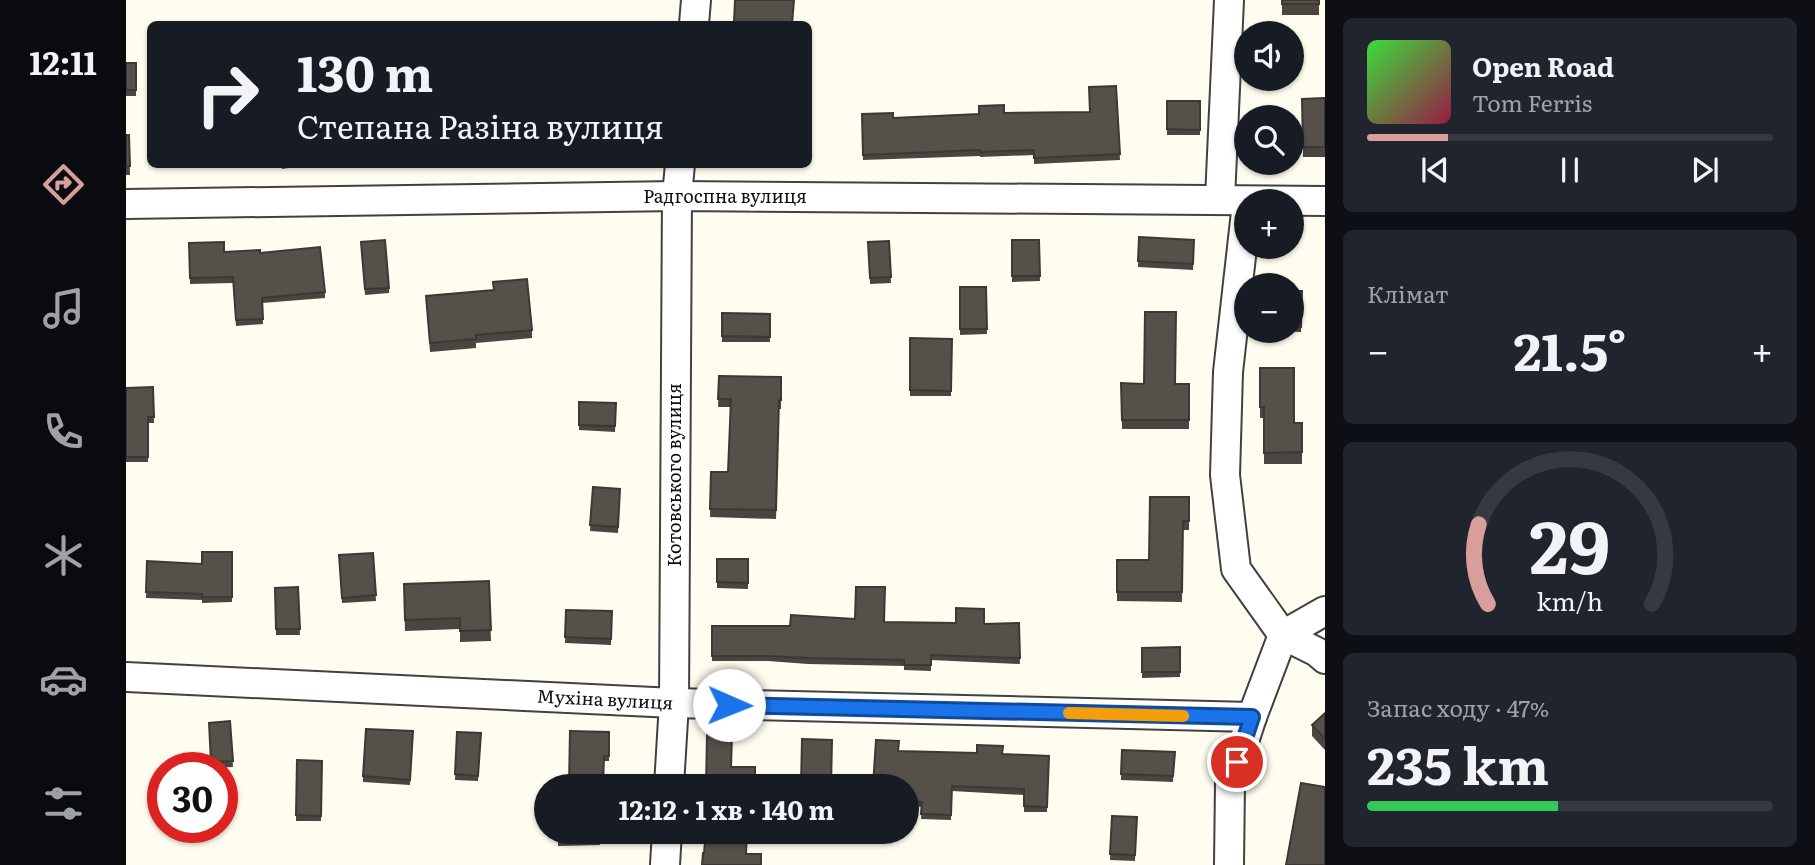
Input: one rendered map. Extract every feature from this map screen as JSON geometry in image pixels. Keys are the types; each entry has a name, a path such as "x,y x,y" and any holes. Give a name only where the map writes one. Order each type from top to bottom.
{"street":[{"path":"694,21 696,0"},
{"path":"1229,0 1239,189"},
{"name":"Котовського вулиця","path":"671,774 674,703 677,196 680,168"},
{"name":"Радгоспна вулиця","path":"126,204 677,196 1234,203"},
{"name":"Радгоспна вулиця","path":"1304,201 1325,201"},
{"path":"1236,259 1228,372 1225,475 1236,569 1283,635 1317,652 1325,659"},
{"path":"1229,865 1230,784 1252,717 1283,635 1325,611"},
{"name":"Мухіна вулиця","path":"126,677 674,703 1252,717"},
{"path":"665,865 666,844"}],"building":[{"path":"735,0 794,0 792,21 734,21"},
{"path":"1282,0 1319,0 1319,4 1282,4"},
{"path":"126,63 136,63 136,90 126,90"},
{"path":"1116,86 1120,154 1034,158 1034,150 980,150 863,155 862,114 893,113 893,118 979,114 979,106 1004,105 1004,113 1090,112 1089,87"},
{"path":"1325,98 1325,147 1304,147 1302,99"},
{"path":"1167,101 1200,101 1200,130 1167,129"},
{"path":"126,135 129,135 130,166 126,166"},
{"path":"1139,237 1194,240 1193,264 1138,261"},
{"path":"385,240 389,288 365,289 361,242"},
{"path":"1012,240 1039,240 1040,276 1012,276"},
{"path":"889,241 891,277 870,278 868,242"},
{"path":"224,242 224,252 260,250 260,253 320,247 325,292 262,298 263,319 236,320 233,277 190,278 189,243"},
{"path":"527,279 532,330 476,335 476,339 430,343 426,296 494,290 493,282"},
{"path":"960,287 986,287 987,329 960,329"},
{"path":"1145,312 1176,312 1175,384 1189,384 1189,420 1122,420 1121,383 1144,384"},
{"path":"722,313 770,314 770,337 722,336"},
{"path":"910,338 952,339 951,391 910,390"},
{"path":"1260,368 1294,368 1294,423 1302,423 1302,452 1264,453 1264,407 1260,407"},
{"path":"719,376 781,377 776,510 710,509 711,472 728,472 731,399 718,399"},
{"path":"153,387 154,417 148,417 148,457 126,457 126,388"},
{"path":"579,402 616,403 615,426 579,425"},
{"path":"593,487 620,489 618,527 590,525"},
{"path":"1150,497 1189,497 1189,521 1183,521 1182,592 1117,592 1117,560 1149,560"},
{"path":"202,552 232,552 232,597 146,592 147,561 202,564"},
{"path":"373,553 376,595 342,598 339,555"},
{"path":"717,559 748,559 748,583 717,582"},
{"path":"489,581 491,630 460,631 460,618 405,620 404,584"},
{"path":"298,587 300,629 276,629 275,588"},
{"path":"856,587 885,587 884,622 956,623 956,608 984,609 984,624 1019,623 1020,658 931,655 931,665 904,665 904,660 712,656 712,626 790,626 791,615 855,619"},
{"path":"566,610 612,611 611,639 565,637"},
{"path":"1180,647 1180,672 1142,672 1142,648"},
{"path":"1325,713 1325,739 1312,725"},
{"path":"230,721 232,752 210,752 209,723"},
{"path":"366,729 413,731 410,780 363,776"},
{"path":"570,731 609,732 609,756 604,756 603,774 569,774"},
{"path":"457,732 481,733 478,776 455,774"},
{"path":"707,735 732,735 731,767 755,767 755,774 706,774"},
{"path":"802,739 832,740 831,774 801,774"},
{"path":"876,740 899,741 898,751 977,753 977,745 1003,746 1002,754 1049,756 1047,807 1024,806 1024,789 952,786 951,815 921,814 919,774 874,774"},
{"path":"1122,750 1175,752 1173,776 1121,774"},
{"path":"297,760 322,761 321,816 296,815"},
{"path":"1301,783 1325,787 1325,865 1286,865"},
{"path":"1112,816 1137,817 1135,855 1110,854"},
{"path":"705,844 746,844 746,854 761,854 761,865 702,865"}],"slow traffic":[{"path":"1069,713 1183,716"}],"route":[{"path":"729,705 1252,717 1237,762"}]}
